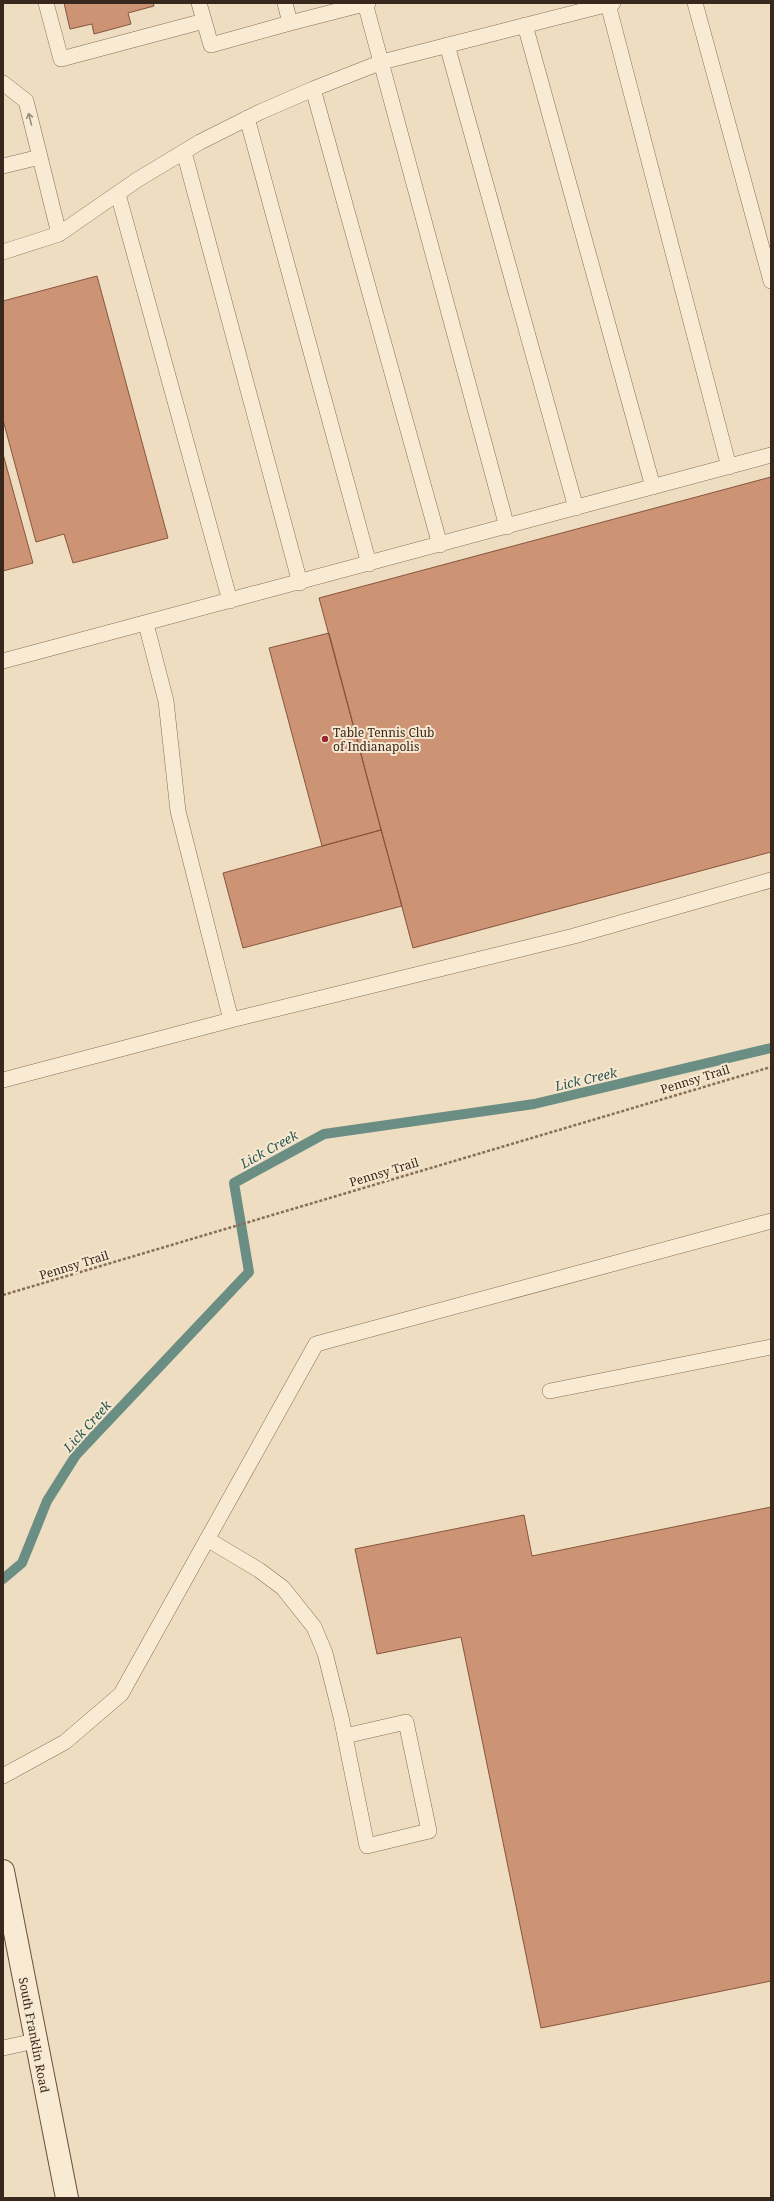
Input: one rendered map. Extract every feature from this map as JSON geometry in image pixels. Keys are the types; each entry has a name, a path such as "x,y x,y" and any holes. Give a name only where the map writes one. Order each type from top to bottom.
{"main road":[{"name":"South Franklin Road","path":"3,1871 35,2041 68,2198"}],"lane":[{"path":"46,3 61,59 204,21"},
{"path":"199,3 211,45 366,3 507,527"},
{"path":"285,3 290,23"},
{"path":"694,3 771,280"},
{"path":"3,252 59,234 184,152 247,118 313,89 382,62 610,4 729,467"},
{"path":"525,25 653,487"},
{"path":"447,45 576,508"},
{"path":"3,83 26,101 59,234"},
{"path":"313,89 440,545"},
{"path":"247,118 369,564"},
{"path":"184,152 300,583"},
{"path":"3,166 40,157"},
{"path":"118,194 230,601"},
{"path":"3,661 300,583 771,455"},
{"path":"146,624 166,701 178,811 231,1020"},
{"path":"3,1080 231,1020 574,936 771,880"},
{"path":"3,1776 65,1742 121,1694 316,1344 771,1221"},
{"path":"550,1391 771,1347"},
{"path":"207,1540 259,1570 283,1588 314,1627 325,1653 345,1736 366,1846 429,1832 406,1722 345,1736"},
{"path":"3,2048 35,2041"}],"path":[{"name":"Pennsy Trail","path":"3,1295 771,1066"}],"building":[{"path":"64,3 153,3 154,6 128,13 131,24 94,34 92,24 70,29"},
{"path":"97,276 168,538 73,563 64,534 36,542 3,420 3,301"},
{"path":"3,454 33,563 3,571"},
{"path":"771,477 771,852 413,948 319,598"},
{"name":"Table Tennis Club of Indianapolis","path":"329,633 381,830 322,846 269,648"},
{"path":"381,830 402,906 243,948 223,873"},
{"path":"771,1507 771,1981 541,2028 461,1637 377,1654 355,1549 524,1515 532,1556"}],"waterway":[{"name":"Lick Creek","path":"3,1579 22,1563 47,1501 76,1455 249,1272 234,1183 324,1134 534,1104 771,1048"}],"place":[{"name":"Table Tennis Club of Indianapolis","path":"325,739"}]}
